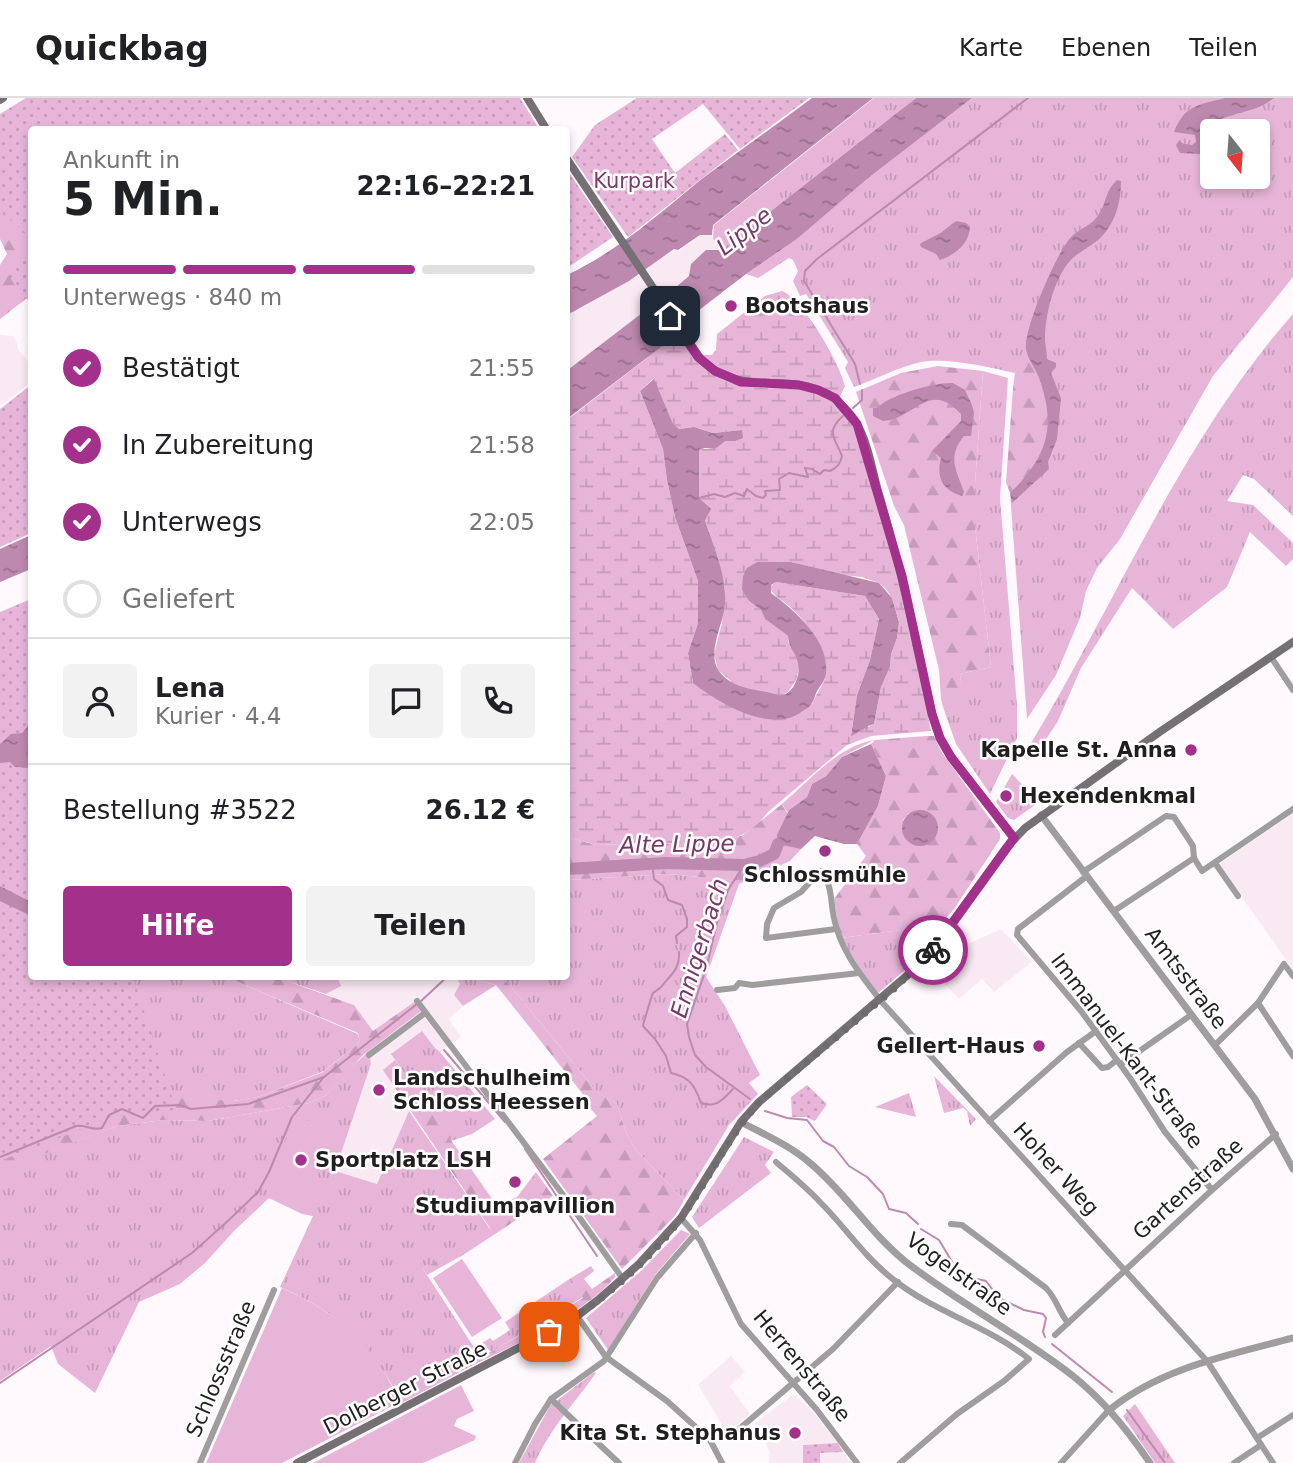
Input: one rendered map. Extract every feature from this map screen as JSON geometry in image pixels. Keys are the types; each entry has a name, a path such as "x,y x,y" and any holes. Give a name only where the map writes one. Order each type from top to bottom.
{"main road":[{"path":"527,98 544,126"},
{"path":"570,164 682,335 702,361 724,376 741,382 799,385 818,390 835,398 857,424 902,576 938,734 951,757 1014,838"},
{"name":"Dolberger Straße","path":"297,1463 577,1316 623,1279 681,1217 741,1122 774,1088 880,1000 929,955 1014,838 1041,815 1293,642"}],"street":[{"path":"1271,657 1293,690"},
{"path":"1085,874 1166,816 1174,817 1193,846 1194,858 1202,871 1293,809"},
{"name":"Amtsstraße","path":"1041,815 1255,1099 1291,1157 1293,1169"},
{"path":"1114,911 1194,858"},
{"path":"1215,863 1238,897"},
{"name":"Hoher Weg","path":"836,929 766,938 767,925 774,908 801,892 820,871 829,882 840,942 859,973 880,1000 1207,1361 1273,1463"},
{"name":"Immanuel-Kant-Straße","path":"1085,874 1016,933 1096,1031 1169,1138 1212,1190"},
{"path":"1215,1045 1258,1003 1284,964 1293,976"},
{"path":"717,990 735,988 739,983 752,985 859,973"},
{"path":"1258,1003 1293,1056"},
{"path":"369,1055 421,1007 567,1200 623,1279"},
{"path":"1079,1043 1102,1068 1107,1068 1191,1015"},
{"path":"989,1121 1096,1031"},
{"name":"Vogelstraße","path":"741,1122 792,1148 811,1163 903,1259 1074,1377 1108,1411 1150,1463"},
{"name":"Gartenstraße","path":"1055,1335 1276,1134"},
{"path":"776,1162 820,1201 865,1254 898,1282 923,1300 1001,1339 1028,1359 1004,1381 957,1413 900,1463"},
{"name":"Herrenstraße","path":"681,1217 696,1233 741,1324 830,1426 857,1463"},
{"path":"951,1224 962,1225 1046,1288 1068,1323"},
{"path":"515,1463 551,1399 606,1357 657,1278 696,1233"},
{"path":"732,1435 833,1349 898,1282"},
{"name":"Schlossstraße","path":"200,1463 274,1290"},
{"path":"577,1316 606,1357 667,1401 710,1440 722,1463"},
{"path":"1061,1463 1122,1399 1154,1382 1207,1361 1293,1338"},
{"path":"551,1399 619,1463"},
{"path":"1257,1438 1293,1415"},
{"path":"1234,1463 1261,1445"}],"shaded area":[{"path":"701,235 712,235 718,249 706,250 689,276 570,369 570,313 629,281 675,249 679,251"},
{"path":"0,335 13,336 18,349 28,362 28,384 0,406"},
{"path":"1293,813 1293,970 1219,864"},
{"path":"1001,929 1032,962 994,992 982,979 959,999 943,982 955,960 970,943"},
{"name":"Landschulheim Schloss Heessen","path":"338,980 458,980 460,984 454,995 463,1006 449,1019 461,1037 440,1052 421,1031 392,1055 395,1060 384,1070 409,1111 377,1184 334,1171 371,1064 369,1051 421,1011 413,1002 373,1031 354,1005 326,994 341,986"},
{"path":"731,1356 745,1372 730,1386 750,1414 729,1431 723,1426 698,1385"},
{"name":"Kita St. Stephanus","path":"794,1394 838,1443 803,1445 803,1463 769,1463 770,1452 755,1423"},
{"path":"843,1452 851,1463 820,1463 819,1453"}],"green space":[{"path":"26,98 520,98 537,126 28,126 28,235 0,210 0,114"},
{"name":"Kurpark","path":"637,98 809,98 740,149 703,104 652,139 675,173 725,134 738,150 628,237 572,157 595,125"},
{"path":"874,98 916,98 758,221 729,250 718,249 713,238 714,225"},
{"path":"972,98 1293,98 1293,277 1213,376 1120,539 1097,568 1056,675 1027,719 1010,493 1030,473 1026,349 1015,373 968,363 932,361 904,367 854,387 845,368 848,362 806,294 800,296 793,281 798,271 793,260 789,258 758,278 746,274 797,239 868,177"},
{"path":"28,164 28,297 0,319 0,265 7,254 0,239 0,174"},
{"name":"Kurpark","path":"570,174 613,237 570,266"},
{"path":"28,248 28,300 6,272"},
{"path":"782,291 800,306 828,348 845,386 840,397 820,388 743,378 714,365 698,352 712,355 716,350 717,334 765,296"},
{"path":"1293,314 1293,516 1254,479 1243,475 1227,501 1253,505 1293,543 1293,559 1286,566 1250,532 1227,587 1173,629 1132,588 1081,668 1058,721 1035,756 1025,753 1182,471 1252,364"},
{"path":"676,330 697,360 714,375 734,384 810,391 827,398 844,412 859,435 893,552 931,731 871,736 847,745 768,812 759,823 742,835 722,842 596,845 570,838 570,418 647,358","holes":["653,379 673,425 679,429 694,427 713,433 742,430 715,449 699,449 699,498 725,588 722,623 714,654 718,670 734,684 754,692 781,696 788,692 796,680 800,665 788,636 765,619 761,610 749,601 743,576 748,568 757,562 791,562 842,575 862,577 879,583 886,589 892,598 899,621 890,667 881,687 874,724 851,735 857,695 870,660 879,619 865,596 776,582 770,587 775,596 796,612 809,627 820,645 826,673 812,704 693,683 688,653 698,623 698,581 675,517 663,449 640,391"]},
{"path":"1025,348 1039,377 1049,411 1046,440 1030,473 1010,493 1006,482 1013,388 1015,373"},
{"path":"938,366 983,371 975,484 975,526 991,667 960,674 963,700 943,707 939,670 904,525 894,506 856,392 901,373"},
{"path":"983,371 1008,378 1000,498 1017,706 1017,738 990,794 956,744 943,707 962,699 960,674 991,667 975,526 975,484"},
{"path":"28,387 28,534 0,547 0,409"},
{"path":"28,600 28,980 134,980 176,1110 139,1112 110,1118 0,1161 0,612"},
{"path":"934,736 941,751 1000,833 1000,839 954,909 940,925 840,938 834,899 866,856 857,844 878,806 886,776 871,744 875,740","holes":["909,813 937,835 930,843 903,820"]},
{"path":"874,740 842,757 826,776 812,784 807,797 788,813 782,804 825,766 848,749"},
{"path":"1012,774 1034,797 1046,797 1014,820 1008,818 996,802"},
{"path":"782,804 788,814 794,846 801,849 790,861 739,884 730,880 669,874 570,880 570,838 596,845 722,842 743,835"},
{"path":"669,874 730,880 739,884 706,977 725,1006 760,1075 749,1083 758,1094 729,1125 684,1200 636,1150 626,1133 617,1104 597,1092 505,980 570,980 570,880"},
{"path":"940,925 920,957 877,994 840,938"},
{"path":"35,980 233,980 358,1034 360,1042 324,1071 258,1097 233,1101 115,1102"},
{"path":"233,980 288,980 354,1005 373,1031 414,1002 421,1011 362,1056 325,1096 309,1103 208,1121 164,1120 117,1126 0,1171 0,1146 143,1096 233,1101 258,1097 323,1072 360,1042 358,1033"},
{"path":"338,980 341,986 326,994 287,981"},
{"path":"465,980 475,980 496,985 463,1006 454,995"},
{"path":"475,980 505,980 597,1092 617,1104 626,1133 636,1150 684,1200 674,1217 622,1269 543,1159 597,1116 586,1104 582,1093 496,985"},
{"path":"422,1031 495,1119 472,1134 451,1141 391,1054"},
{"path":"369,1051 371,1064 335,1171 377,1184 409,1111 490,1229 423,1269 479,1355 470,1360 471,1366 402,1403 385,1373 346,1327 319,1307 280,1287 313,1216 302,1214 269,1198 205,1263 180,1284 139,1302 95,1393 58,1364 51,1346 0,1381 0,1170 117,1126 164,1120 208,1121 309,1103 325,1096"},
{"path":"395,1060 497,1206 517,1197 536,1172 553,1196 463,1255 427,1275 423,1269 490,1228 383,1070"},
{"path":"934,1076 976,1119 970,1126 967,1111 963,1108 944,1113"},
{"path":"807,1085 827,1104 815,1121 806,1117 792,1117 791,1097"},
{"path":"909,1093 916,1117 875,1107"},
{"name":"Sportplatz LSH","path":"296,1115 337,1134 305,1202 267,1186"},
{"path":"744,1137 774,1152 765,1165 771,1173 699,1228 692,1217"},
{"path":"681,1230 690,1234 655,1275 608,1350 586,1318 641,1271"},
{"path":"462,1259 502,1318 472,1337 433,1278"},
{"path":"591,1266 594,1271 584,1279 592,1289 615,1273 615,1277 603,1290 569,1315 471,1366 470,1360 491,1352 583,1298 571,1278"},
{"path":"571,1278 583,1297 491,1352 482,1343 490,1338 493,1341 510,1330 505,1322"},
{"path":"282,1288 328,1313 358,1337 385,1373 400,1402 282,1463 206,1463"},
{"path":"596,1373 548,1438 535,1463 519,1463 550,1406"},
{"path":"461,1385 474,1411 457,1419 454,1426 476,1436 475,1440 423,1463 313,1463"},
{"path":"1135,1404 1175,1463 1155,1463 1123,1416"},
{"path":"838,1443 843,1452 820,1453 820,1463 803,1463 803,1445"}],"water":[{"path":"812,98 873,98 713,225 712,235 700,235 678,250 674,249 629,281 570,313 570,273 621,243 703,178"},
{"path":"916,98 972,98 868,178 797,239 694,314 693,319 672,333 661,347 570,417 570,368 689,276 691,264 706,250 729,250 758,221"},
{"path":"1225,98 1274,98 1257,108 1223,119 1200,119 1200,154 1180,153 1176,145 1179,141 1192,145 1196,142 1195,135 1174,132 1183,116 1201,104"},
{"path":"1117,180 1121,181 1120,196 1108,229 1069,262 1051,298 1045,341 1047,359 1056,363 1051,373 1061,398 1057,439 1048,462 1049,469 1012,503 1010,493 1033,467 1045,440 1047,426 1044,396 1026,349 1030,325 1058,256 1072,236 1097,217"},
{"path":"957,221 970,227 967,239 956,252 940,260 936,254 921,247 920,244"},
{"path":"654,379 673,424 679,429 694,427 713,433 742,430 743,438 725,441 715,449 699,450 699,498 711,509 705,520 719,561 725,593 724,611 714,655 719,671 736,684 779,695 790,690 797,678 797,658 788,636 765,619 761,610 749,601 742,589 747,568 757,562 791,562 879,583 892,598 899,622 874,724 868,726 867,731 866,728 851,736 857,695 870,660 879,619 865,596 776,582 771,585 771,593 809,627 826,661 826,674 814,699 800,713 773,720 759,718 730,707 693,683 688,653 698,623 698,581 675,517 663,449 640,391"},
{"path":"953,383 965,390 974,413 971,436 964,436 954,457 964,492 962,496 942,482 939,471 941,458 932,451 961,421 961,414 950,404 931,400 894,419 883,421 873,416 873,408 891,398 913,390"},
{"path":"28,536 28,570 0,582 0,549"},
{"path":"28,726 28,768 15,767 10,762 0,763 0,744 11,734 22,733"},
{"path":"871,744 886,776 878,806 857,844 844,844 815,836 801,849 778,844 777,835 789,810 807,797 812,784 826,776 842,757"},
{"path":"920,810 933,815 938,828 933,841 920,846 907,841 902,828 907,815"},
{"path":"0,886 28,900 28,915 0,901"}],"waterway":[{"path":"860,384 855,364 804,281 805,271 817,259 1028,98"},
{"path":"853,408 862,400 862,390"},
{"path":"699,498 714,494 725,497 735,493 744,496 747,489 763,498 765,491 780,490 779,479 789,473 808,477 805,468 820,474 824,470 833,470 842,456 834,440 833,431 843,416"},
{"name":"Alte Lippe","path":"570,869 665,863 744,865 774,854 778,844"},
{"path":"652,863 654,879 663,886 668,900 682,905 687,919 687,927 676,936 677,943"},
{"name":"Ennigerbach","path":"744,865 728,890 687,1024 695,1055 706,1067 750,1099"},
{"path":"679,952 675,970 653,993 643,1026 666,1056 671,1073 691,1083 701,1103 715,1104 733,1089"},
{"path":"421,1001 444,980"},
{"path":"0,1157 76,1126 102,1128 109,1115 122,1109 143,1118 155,1106 180,1105 191,1109 248,1104 324,1077 417,1004"},
{"path":"444,1050 505,1122"},
{"path":"0,1383 192,1253 230,1219 258,1192 292,1117 323,1078"},
{"name":"Ennigerbach","path":"765,1111 787,1118 807,1120 823,1141 834,1147 849,1166 867,1177 883,1194 889,1209 906,1213 918,1224"},
{"path":"525,1149 597,1256"},
{"name":"Ennigerbach","path":"921,1229 939,1240 963,1276 986,1281 999,1298 1024,1310 1043,1314 1046,1318 1043,1332 1045,1337"},
{"name":"Ennigerbach","path":"1052,1344 1112,1392"},
{"name":"Ennigerbach","path":"1127,1410 1165,1463"}],"way so far":[{"path":"549,1332 598,1300 657,1245 691,1204 741,1122 759,1102 895,988 933,950"}],"place":[{"name":"Bootshaus","path":"731,306"},
{"name":"Kapelle St. Anna","path":"1191,750"},
{"name":"Hexendenkmal","path":"1006,796"},
{"name":"Schlossmühle","path":"825,851"},
{"name":"Gellert-Haus","path":"1039,1046"},
{"name":"Landschulheim Schloss Heessen","path":"379,1090"},
{"name":"Sportplatz LSH","path":"301,1160"},
{"name":"Studiumpavillion","path":"515,1182"},
{"name":"Kita St. Stephanus","path":"795,1433"}],"route":[{"path":"670,316 698,357 715,371 741,382 799,385 818,390 835,398 859,428 902,576 938,734 951,757 1014,838 933,950"}],"water label":[{"name":"Lippe","path":"744,231"}]}
